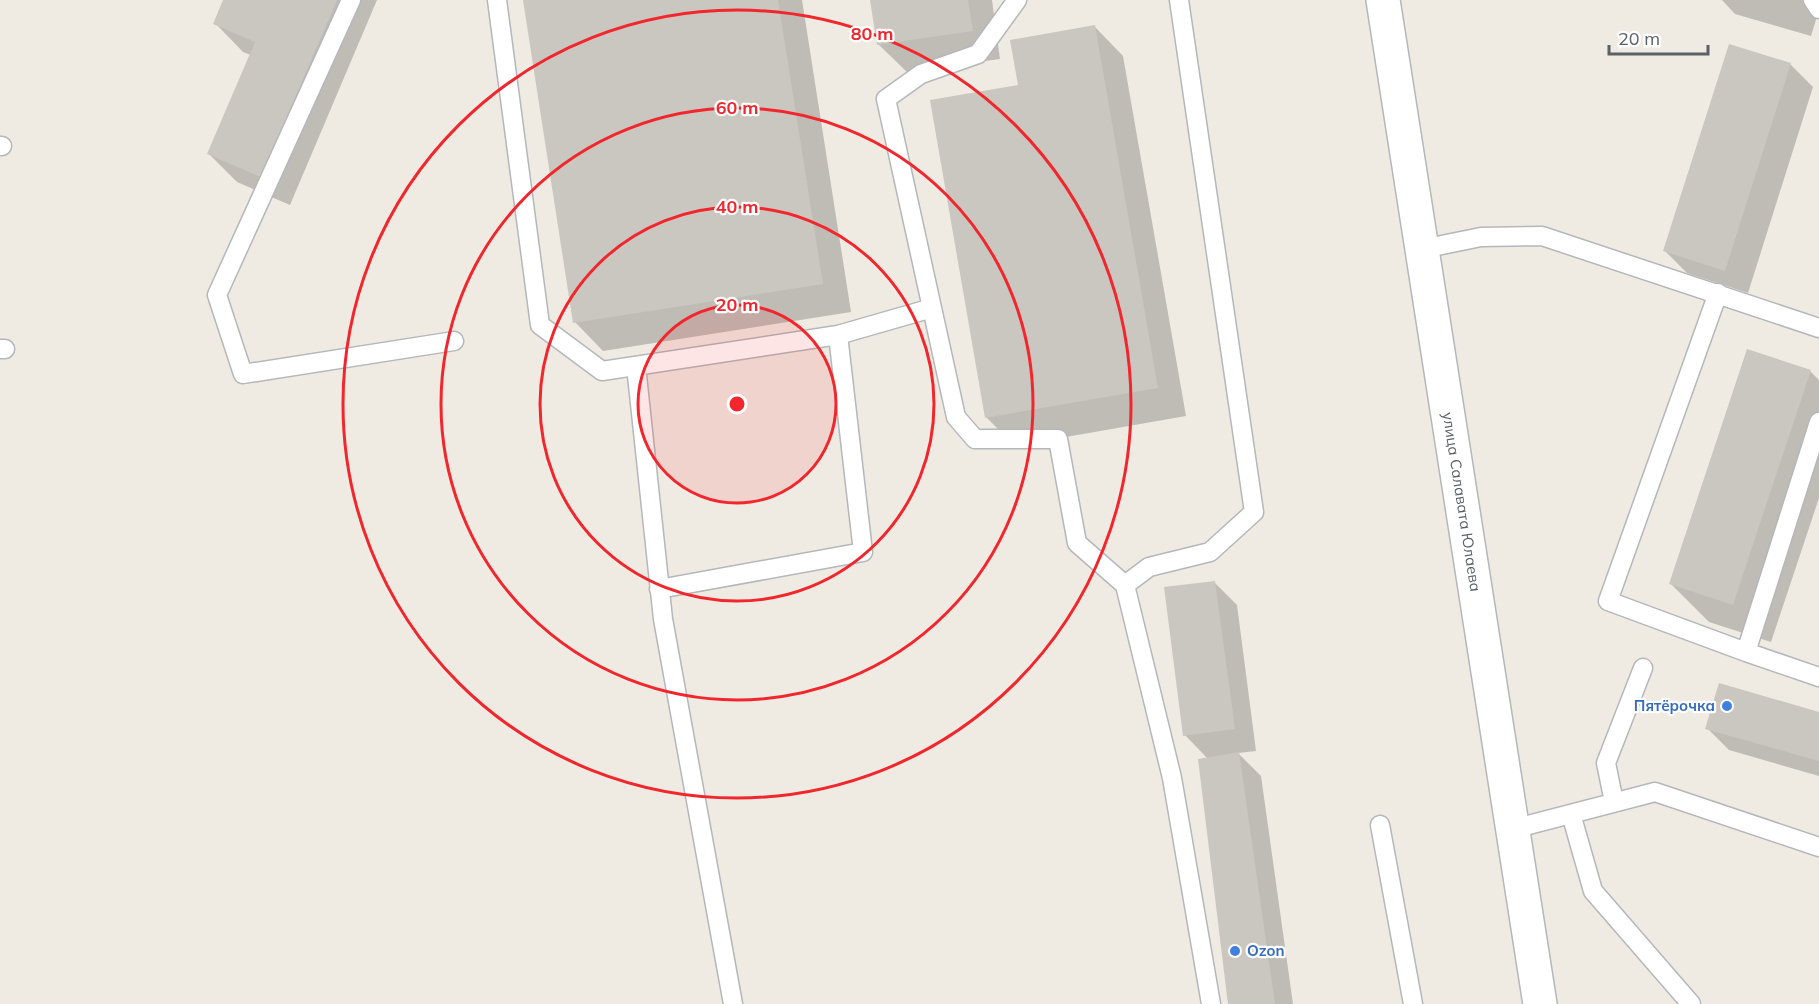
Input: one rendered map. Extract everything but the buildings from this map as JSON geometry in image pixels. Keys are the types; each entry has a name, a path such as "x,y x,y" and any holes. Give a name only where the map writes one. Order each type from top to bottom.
{"street":[{"name":"улица Салавата Юлаева","path":"1383,0 1540,1004"}],"lane":[{"path":"351,0 217,295 243,374 454,341"},
{"path":"497,0 540,325 602,371 838,335 932,308"},
{"path":"1017,0 978,54 921,74 886,99 956,417 975,439 1058,438 1077,543 1125,585 1172,778 1211,1004"},
{"path":"1125,585 1149,567 1210,552 1254,512 1179,0"},
{"path":"1813,0 1819,9"},
{"path":"1422,249 1481,237 1542,236 1819,328"},
{"path":"1718,293 1608,602 1819,677"},
{"path":"659,589 864,552 838,335"},
{"path":"636,366 663,619 733,1004"},
{"path":"1746,652 1819,422"},
{"path":"1614,802 1606,763 1643,668"},
{"path":"1513,829 1655,792 1819,847"},
{"path":"1571,814 1593,891 1691,1004"},
{"path":"1380,825 1413,1004"}],"place":[{"name":"Пятёрочка","path":"1727,706"},
{"name":"Ozon","path":"1235,951"}]}
